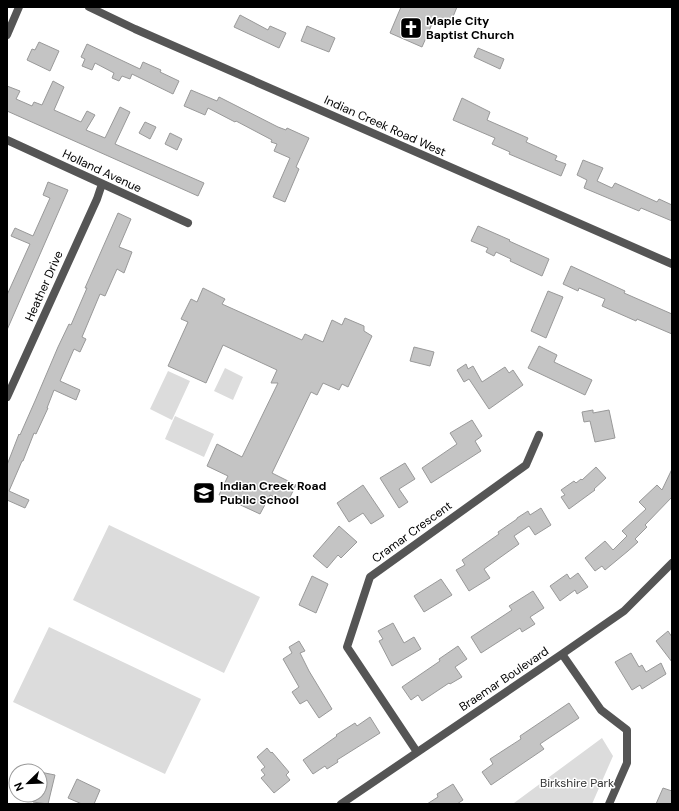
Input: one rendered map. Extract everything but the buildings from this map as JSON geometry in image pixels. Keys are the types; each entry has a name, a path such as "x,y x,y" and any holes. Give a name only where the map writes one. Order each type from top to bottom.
{"street":[{"path":"7,35 19,7"},
{"name":"Indian Creek Road West","path":"89,7 135,29 672,264"},
{"name":"Holland Avenue","path":"7,140 188,223"},
{"name":"Heather Drive","path":"7,397 97,199 102,184"},
{"name":"Cramar Crescent","path":"417,752 348,647 370,577 526,465 539,435"},
{"name":"Braemar Boulevard","path":"341,804 624,611 672,562"},
{"path":"562,654 601,710 628,730 627,763 609,804"}],"green space":[{"path":"225,368 243,377 233,400 214,391"},
{"path":"168,371 190,381 172,420 150,409"},
{"path":"175,416 214,434 204,457 165,439"},
{"path":"109,525 260,597 224,673 73,600"},
{"path":"49,627 201,699 165,774 13,702"},
{"name":"Birkshire Park","path":"602,738 613,756 592,804 514,803"}],"place":[{"name":"Maple City Baptist Church","path":"411,28"},
{"name":"Indian Creek Road Public School","path":"204,493"}]}
